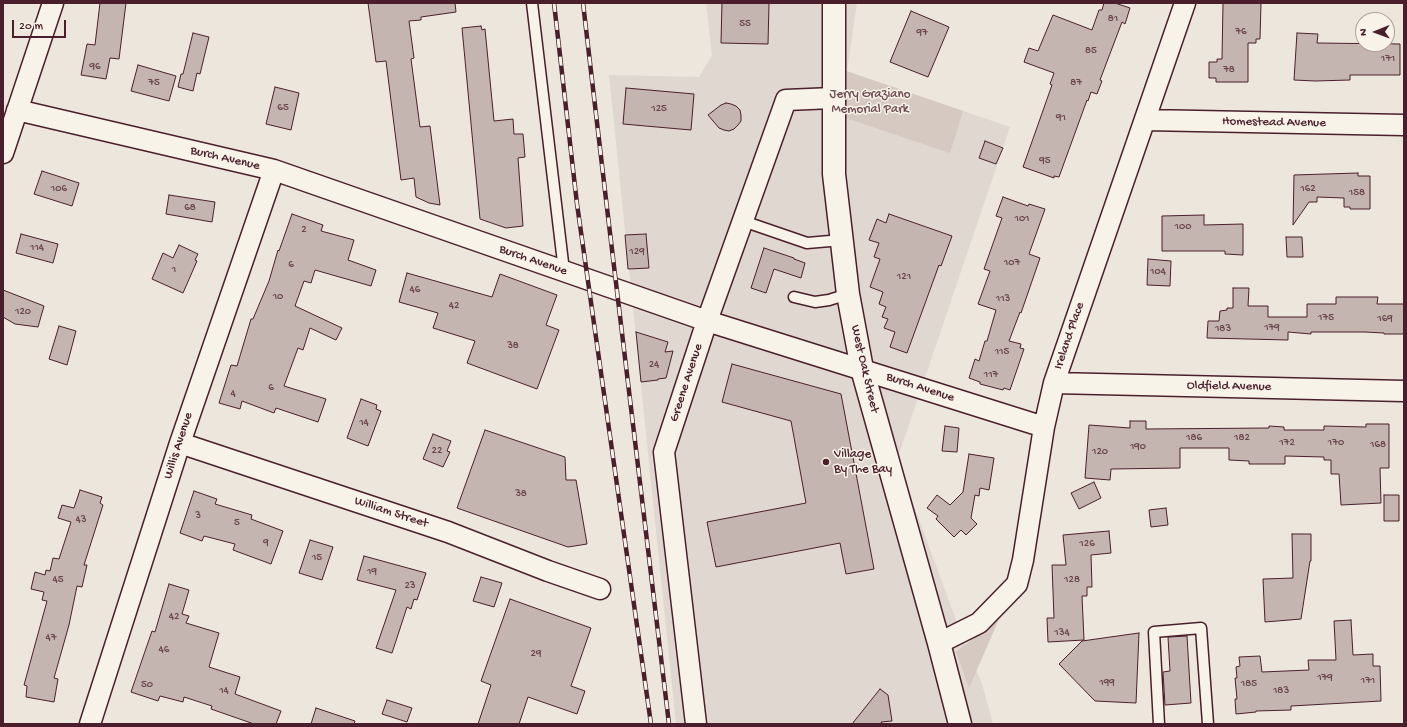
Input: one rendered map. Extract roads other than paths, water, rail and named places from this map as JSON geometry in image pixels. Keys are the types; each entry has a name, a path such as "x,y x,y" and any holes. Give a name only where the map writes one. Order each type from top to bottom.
{"main road":[{"name":"West Oak Street","path":"834,3 834,174 848,294 862,369 939,643 960,724"}],"street":[{"path":"3,153 53,3"},
{"name":"Ireland Place","path":"939,643 979,623 1017,584 1044,427 1054,383 1185,3"},
{"name":"Greene Avenue","path":"696,724 664,452 707,321 786,100 833,98"},
{"name":"Burch Avenue","path":"17,110 274,170 707,321 1044,427"},
{"name":"Homestead Avenue","path":"1145,120 1404,125"},
{"name":"Willis Avenue","path":"95,723 180,443 274,170"},
{"name":"Oldfield Avenue","path":"1054,383 1404,391"},
{"name":"William Street","path":"180,443 448,532 548,571 600,589"}],"lane":[{"path":"532,3 564,272"},
{"path":"743,220 806,243 842,240"},
{"path":"794,297 814,302 829,300 848,294"},
{"path":"1159,724 1154,632 1201,628 1208,724"}],"railway":[{"path":"554,3 577,204 651,724"},
{"path":"583,3 669,724"}],"place":[{"name":"Village By The Bay","path":"826,462"}],"park label":[{"name":"Jerry Graziano Memorial Park","path":"870,102"}]}
